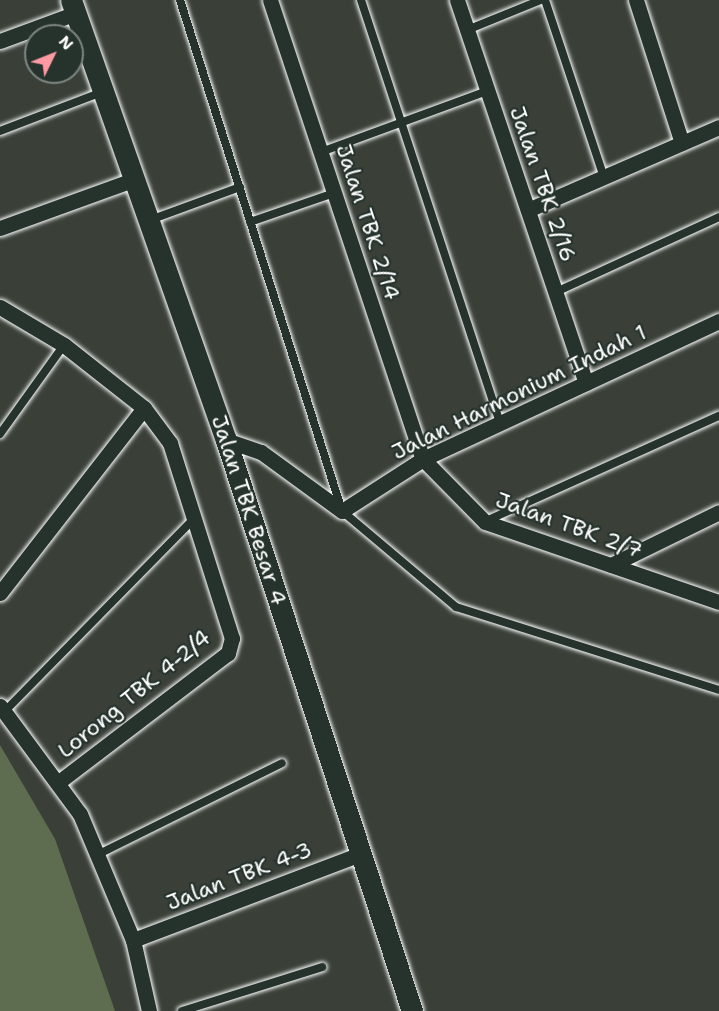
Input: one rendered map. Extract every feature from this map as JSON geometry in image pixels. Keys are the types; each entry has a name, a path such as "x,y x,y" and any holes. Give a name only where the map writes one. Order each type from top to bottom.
{"street":[{"name":"Jalan TBK 2/14","path":"270,0 423,459"},
{"name":"Jalan TBK 2/16","path":"457,0 586,383"},
{"path":"636,0 682,143"},
{"path":"0,41 73,7"},
{"name":"Jalan TBK Besar 4","path":"73,7 226,440 412,1011"},
{"path":"528,210 719,127"},
{"path":"0,228 135,179"},
{"path":"0,307 63,345 144,408 170,443 195,518"},
{"name":"Jalan Harmonium Indah 1","path":"342,511 423,459 719,321"},
{"path":"0,593 144,408"},
{"path":"226,440 261,452 342,511"},
{"name":"Jalan TBK 2/7","path":"423,459 485,522 719,602"},
{"path":"611,565 719,513"},
{"name":"Lorong TBK 4-2/4","path":"60,781 228,653 232,638 195,518"},
{"path":"2,708 60,781 99,854 133,940 149,1011"},
{"name":"Jalan TBK 4-3","path":"133,940 361,854"}],"lane":[{"path":"180,0 342,511 456,607 719,690"},
{"path":"360,0 500,423"},
{"path":"467,30 543,0 604,177"},
{"path":"321,152 488,91"},
{"path":"0,131 104,92"},
{"path":"149,220 240,187"},
{"path":"250,222 334,193"},
{"path":"556,292 719,217"},
{"path":"0,434 63,345"},
{"path":"485,522 719,416"},
{"path":"2,708 195,518"},
{"path":"99,854 282,763"},
{"path":"182,1011 322,967"}],"green space":[{"path":"0,745 55,839 115,1011 0,1011"}]}
